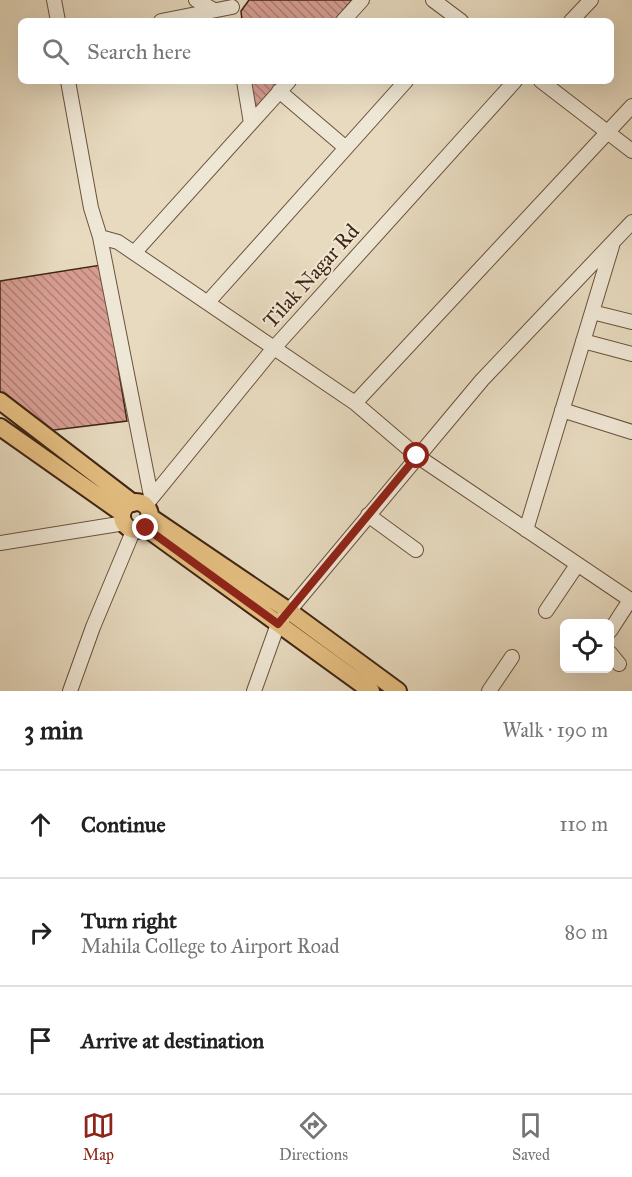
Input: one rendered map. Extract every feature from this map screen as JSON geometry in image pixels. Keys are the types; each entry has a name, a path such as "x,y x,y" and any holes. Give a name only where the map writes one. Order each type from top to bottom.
{"main road":[{"path":"0,401 278,624 371,691"},
{"path":"0,427 289,611 398,691"}],"street":[{"path":"54,0 57,18"},
{"path":"196,0 214,10"},
{"path":"346,18 362,0"},
{"path":"433,0 457,18"},
{"path":"574,18 591,0"},
{"path":"175,18 214,10 234,9"},
{"path":"0,543 138,514 100,237 91,208 70,84"},
{"path":"244,84 250,123"},
{"path":"207,302 403,84"},
{"name":"Tilak Nagar Rd","path":"70,691 138,514 273,349 512,84"},
{"path":"545,84 632,151"},
{"path":"134,253 284,86 346,148"},
{"path":"355,403 632,106"},
{"path":"526,530 592,312 622,238 632,222"},
{"path":"100,237 118,242 355,403 417,456 631,601 614,624"},
{"path":"255,691 278,624 482,380 622,238"},
{"path":"592,312 632,322"},
{"path":"583,341 632,354"},
{"path":"562,410 632,432"},
{"path":"368,515 416,550"},
{"path":"546,611 577,566"},
{"path":"489,691 512,657"},
{"path":"614,658 619,664"}],"building":[{"path":"249,0 352,0 337,18 242,18 241,11"},
{"path":"250,84 278,84 254,112"},
{"path":"101,265 127,421 46,431 0,391 0,281"}],"route":[{"path":"146,528 278,624 417,456"}]}
